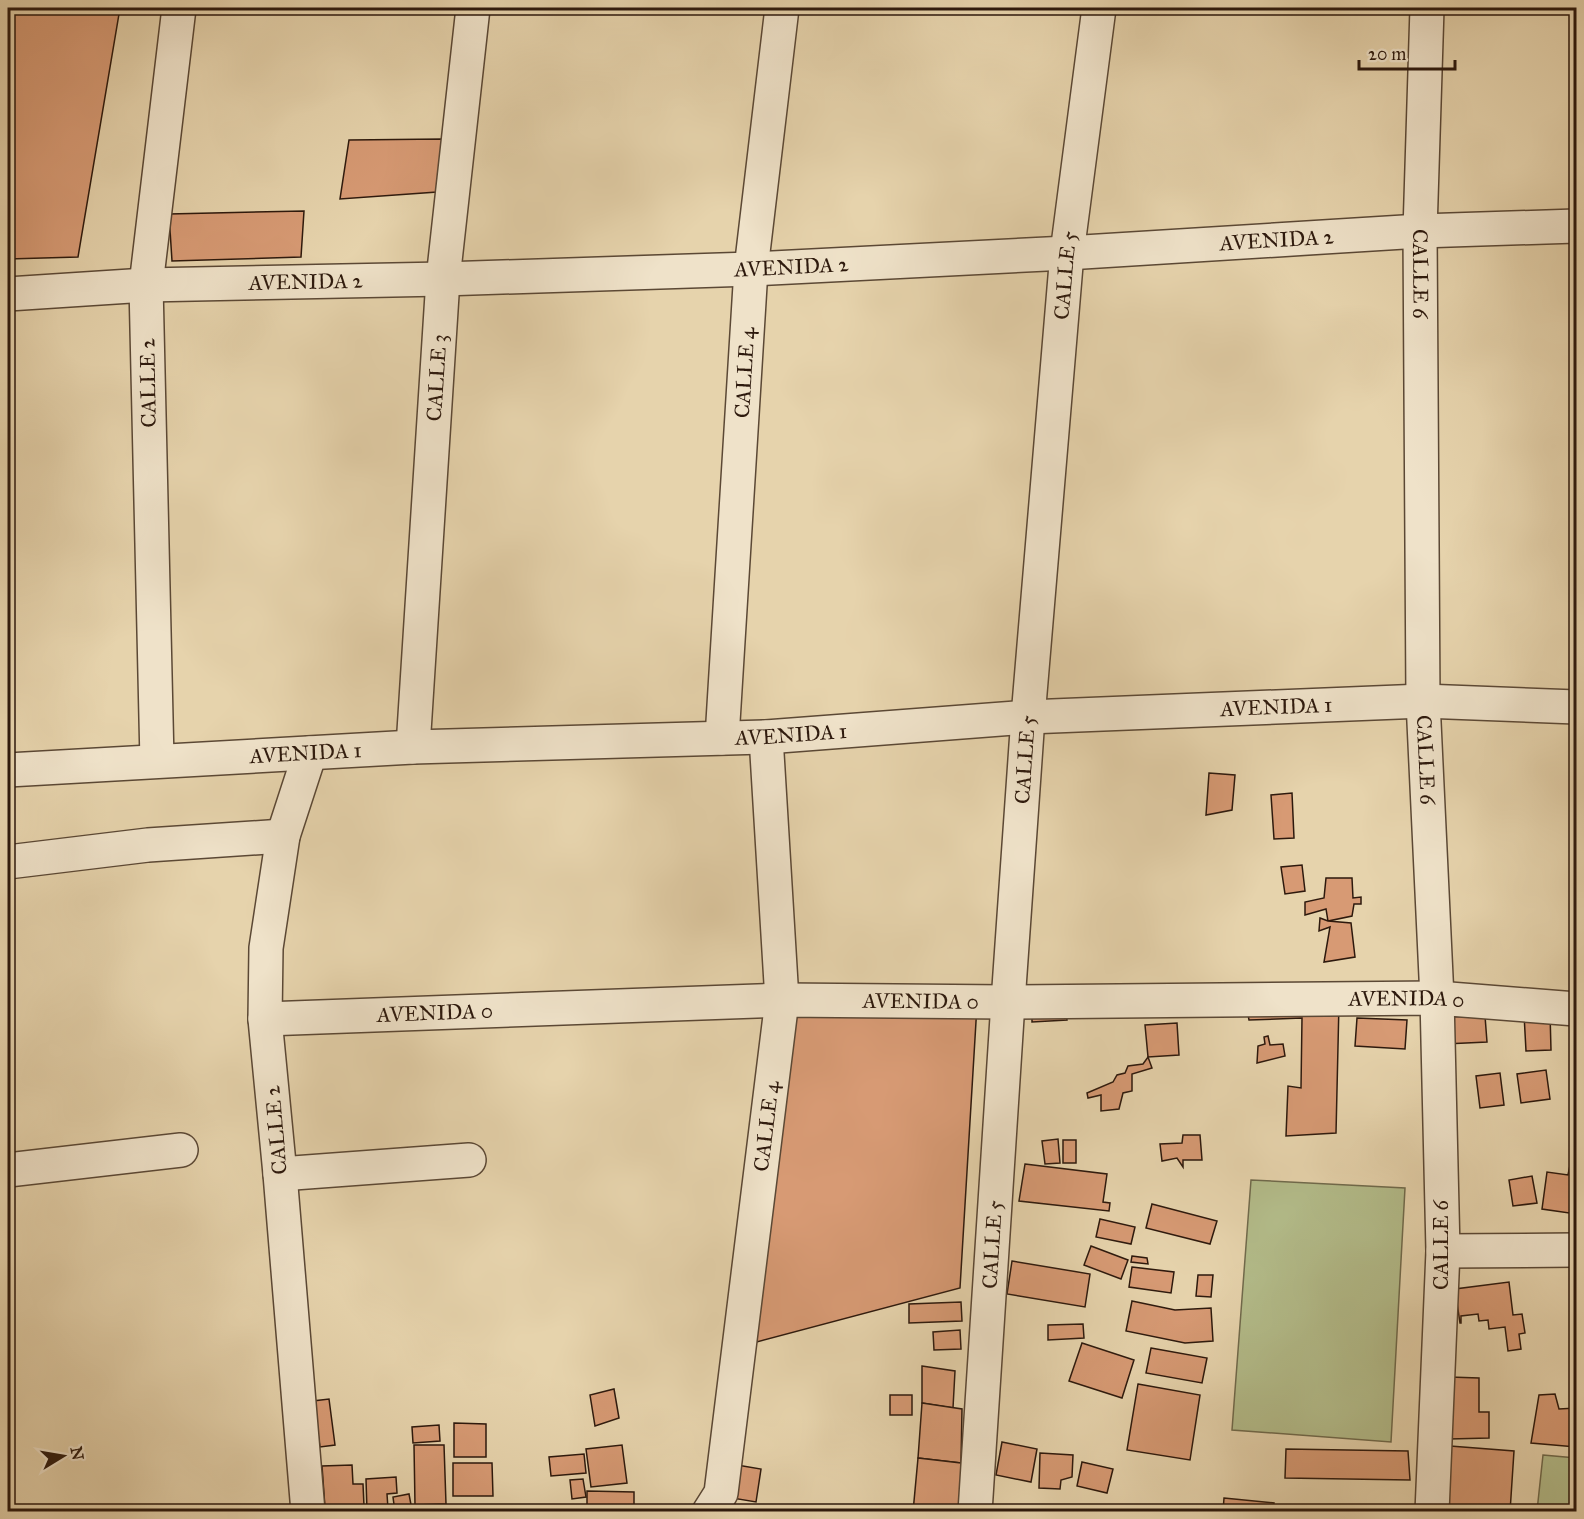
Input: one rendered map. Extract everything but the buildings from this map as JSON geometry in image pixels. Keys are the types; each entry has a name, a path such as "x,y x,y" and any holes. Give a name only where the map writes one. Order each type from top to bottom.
{"street":[{"name":"CALLE 2","path":"157,761 146,285 179,8"},
{"name":"CALLE 3","path":"413,747 443,279 473,8"},
{"name":"CALLE 4","path":"722,738 751,269 782,8"},
{"name":"CALLE 5","path":"975,1512 1028,717 1067,253 1099,8"},
{"name":"CALLE 6","path":"1427,8 1420,231 1423,701 1437,998 1443,1251 1432,1512"},
{"name":"AVENIDA 2","path":"8,294 146,285 443,279 751,269 1067,253 1420,231 1576,226"},
{"name":"AVENIDA 1","path":"8,770 413,747 766,737 1028,717 1423,701 1576,707"},
{"name":"CALLE 4","path":"709,1512 721,1493 782,1000 766,737"},
{"name":"CALLE 2","path":"308,1512 265,1019 266,948 283,836 310,753"},
{"path":"8,862 148,845 283,836"},
{"name":"AVENIDA 0","path":"265,1019 782,1000 1008,1002 1437,998 1576,1009"},
{"path":"8,1170 181,1150"},
{"path":"280,1174 469,1160"},
{"path":"1443,1251 1576,1250"}],"green space":[{"path":"1251,1180 1405,1188 1391,1442 1232,1430"},
{"path":"1543,1455 1576,1458 1576,1511 1537,1511"}]}
